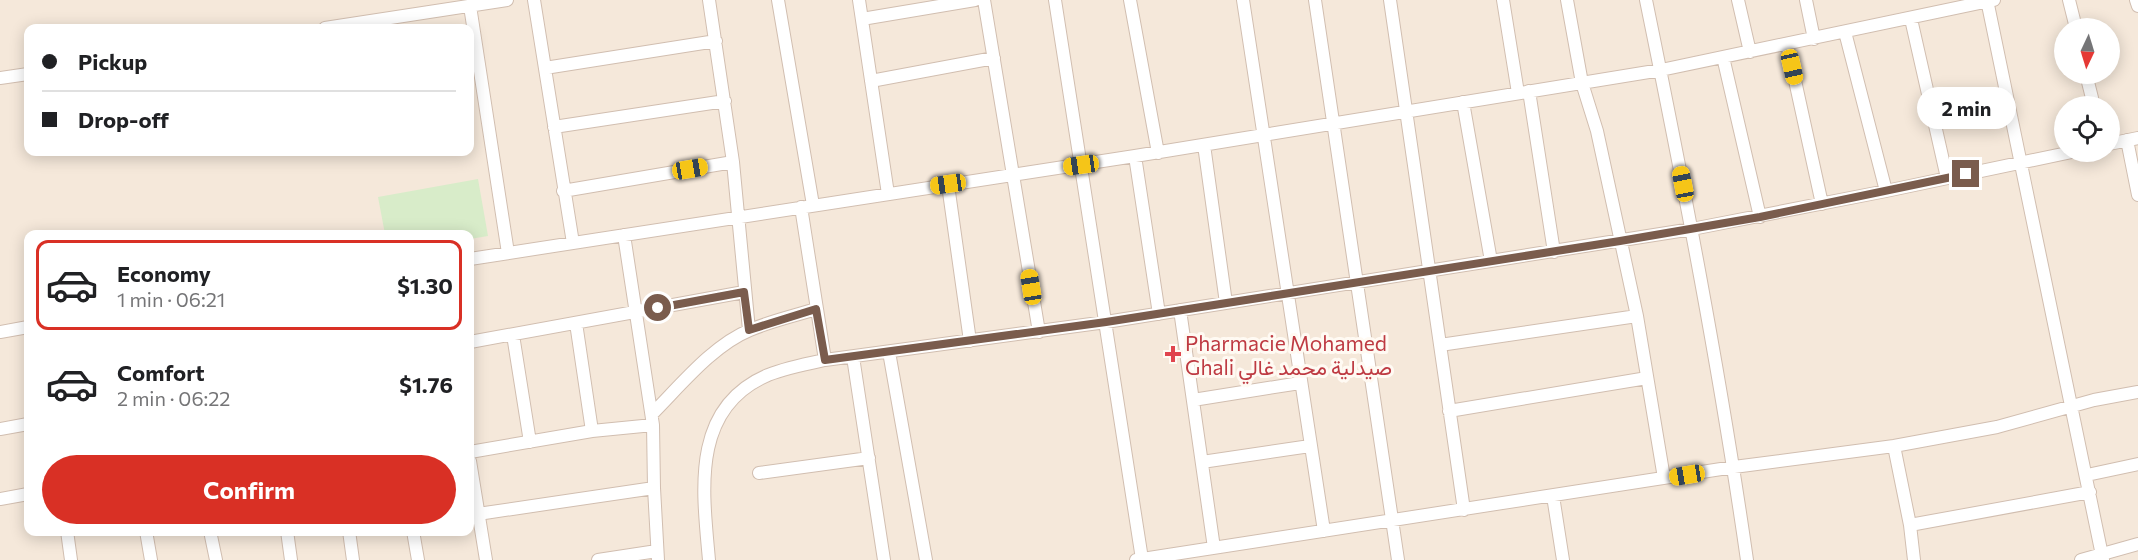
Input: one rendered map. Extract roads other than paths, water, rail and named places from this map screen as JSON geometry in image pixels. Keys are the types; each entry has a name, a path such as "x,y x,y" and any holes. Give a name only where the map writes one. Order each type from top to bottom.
{"street":[{"path":"351,24 507,0"},
{"path":"534,0 573,243"},
{"path":"710,0 733,162 749,330"},
{"path":"778,0 807,206 816,309 825,360"},
{"path":"859,0 888,194"},
{"path":"862,19 975,0"},
{"path":"984,0 1039,332"},
{"path":"1055,0 1146,559 1734,467 1894,446 1997,427 2071,406 2138,392"},
{"path":"1130,0 1158,153"},
{"path":"1243,0 1324,531"},
{"path":"1315,0 1398,560"},
{"path":"1392,0 1428,272 1464,510"},
{"path":"1503,0 1554,252"},
{"path":"1567,0 1582,83 1597,131 1637,316 1664,478"},
{"path":"1646,0 1692,230 1748,560"},
{"path":"1738,0 1750,51"},
{"path":"1806,0 1814,39"},
{"path":"474,258 1158,153 1661,70 1911,19 1989,0 2103,556"},
{"path":"2069,0 2074,18"},
{"path":"2136,0 2138,6"},
{"path":"470,6 473,24"},
{"path":"1911,19 1947,178"},
{"path":"474,32 508,253"},
{"path":"1845,32 1886,191"},
{"path":"544,68 716,41"},
{"path":"1787,44 1822,204"},
{"path":"1723,57 1760,217"},
{"path":"871,81 994,58"},
{"path":"0,78 24,75"},
{"path":"554,127 725,100"},
{"path":"1463,102 1491,261"},
{"path":"2132,139 2138,195"},
{"path":"1204,145 1226,303"},
{"path":"1135,156 1159,314"},
{"path":"709,560 704,503 705,461 709,440 718,419 730,402 746,388 766,376 790,368 825,360 1106,322 1692,230 2054,156"},
{"path":"563,191 733,162"},
{"path":"948,184 970,341"},
{"path":"598,560 658,556 653,419 624,235"},
{"path":"474,341 744,292"},
{"path":"474,451 653,419 717,351 749,330 816,309"},
{"path":"1180,310 1214,548"},
{"path":"1440,345 1637,316"},
{"path":"576,323 592,431"},
{"path":"0,332 24,328"},
{"path":"513,335 530,442"},
{"path":"889,352 926,560"},
{"path":"853,357 884,560"},
{"path":"1449,411 1647,378"},
{"path":"1193,400 1300,383"},
{"path":"0,429 24,425"},
{"path":"1202,462 1310,446"},
{"path":"1894,446 1910,525 1914,560"},
{"path":"759,473 868,458"},
{"path":"2086,475 2138,464"},
{"path":"474,488 486,560"},
{"path":"478,514 654,488"},
{"path":"1910,525 2090,492"},
{"path":"0,496 24,494"},
{"path":"1553,496 1563,560"},
{"path":"68,536 71,560"},
{"path":"147,536 151,560"},
{"path":"211,536 216,560"},
{"path":"287,536 291,560"},
{"path":"350,536 353,560"},
{"path":"414,536 418,560"},
{"path":"2081,560 2103,556 2138,544"}],"place":[{"name":"Pharmacie Mohamed Ghali صيدلية محمد غالي","path":"1173,354"}]}
